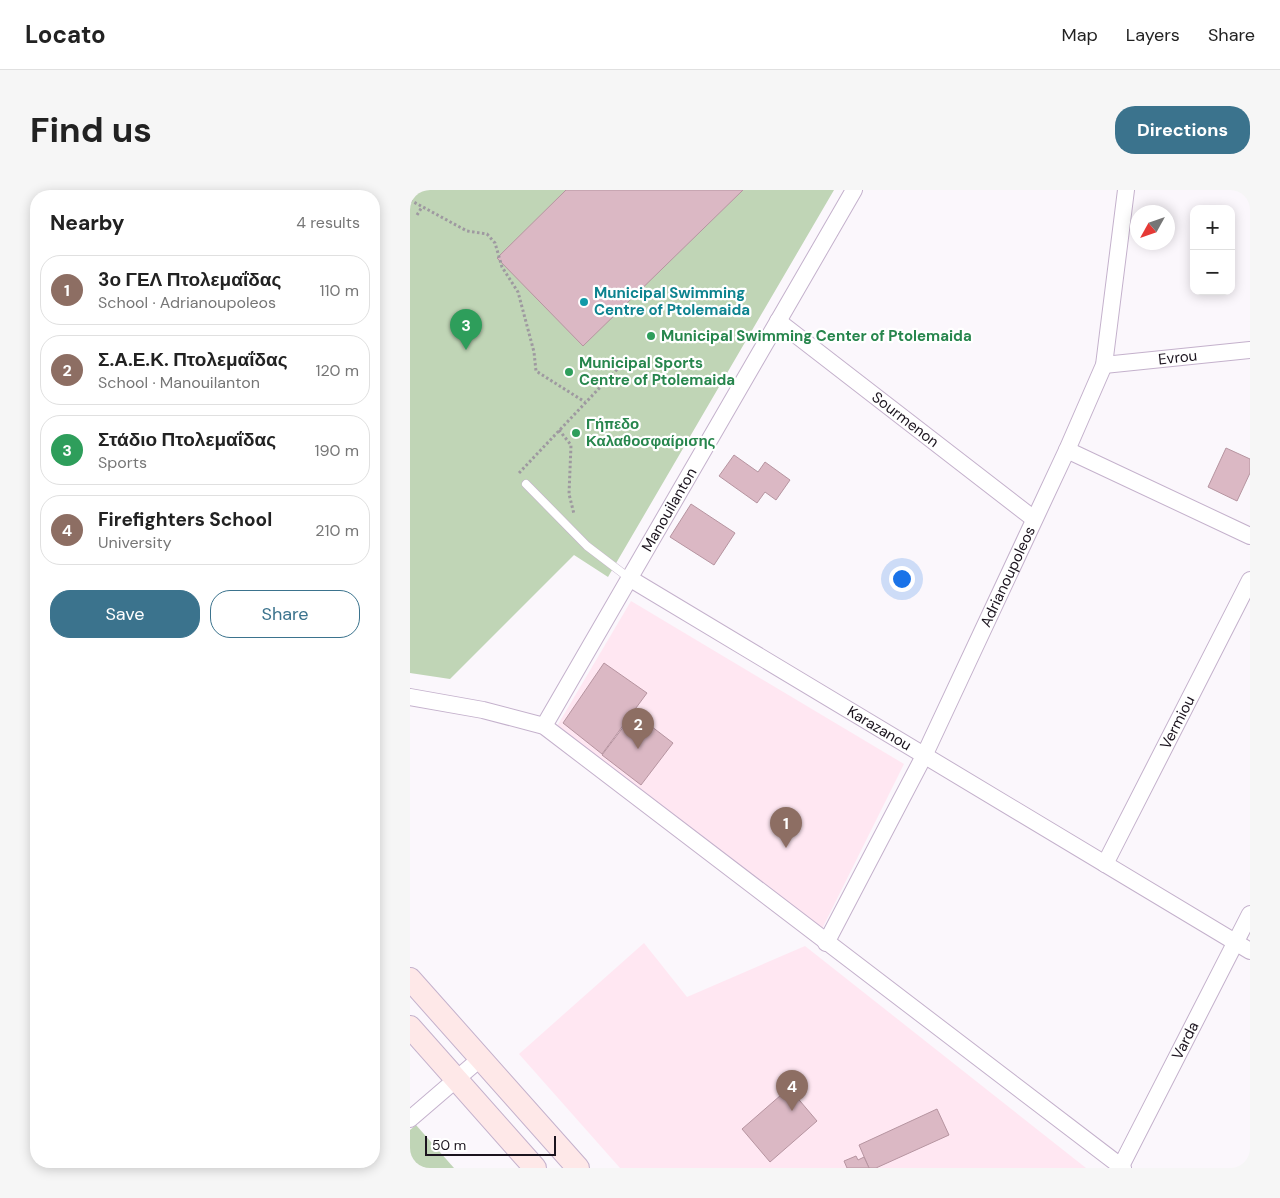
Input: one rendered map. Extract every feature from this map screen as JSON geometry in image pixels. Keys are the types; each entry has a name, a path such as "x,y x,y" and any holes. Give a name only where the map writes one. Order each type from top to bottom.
{"street":[{"name":"Manouilanton","path":"544,726 854,190"},
{"name":"Adrianoupoleos","path":"826,943 924,756 1067,450 1104,365 1126,190"},
{"name":"Sourmenon","path":"778,321 1034,519"},
{"name":"Evrou","path":"1104,365 1250,350"},
{"path":"1067,450 1250,536"},
{"name":"Karazanou","path":"629,578 1243,947"},
{"name":"Vermiou","path":"1105,864 1250,580"},
{"path":"410,696 483,710 544,726 1122,1167"},
{"name":"Varda","path":"1122,1167 1243,947 1250,914"},
{"path":"410,978 578,1168"},
{"path":"410,1027 534,1168"},
{"path":"410,1119 481,1058"}],"lane":[{"name":"Karazanou","path":"526,484 580,539 629,578"}],"path":[{"path":"410,200 467,231 481,232 491,238 498,250 502,267 518,292 534,352 536,371 585,402"},
{"path":"417,215 422,207"},
{"path":"526,484 517,475 624,362"},
{"path":"559,430 571,446 569,494 580,539"}],"shaded area":[{"path":"631,601 904,764 821,931 553,733"},
{"path":"644,943 687,997 805,946 1086,1168 620,1168 519,1054"}],"green space":[{"name":"Municipal Sports Centre of Ptolemaida","path":"410,190 834,190 608,577 574,555 450,679 410,673"},
{"path":"416,1125 454,1168 410,1168 410,1130"}],"building":[{"name":"Municipal Swimming Centre of Ptolemaida","path":"566,190 743,190 583,346 497,258"},
{"path":"1226,448 1250,459 1250,473 1237,501 1208,487"},
{"path":"734,455 758,472 765,462 790,480 776,500 765,492 757,503 719,476"},
{"path":"691,504 735,533 714,565 670,537"},
{"path":"604,663 647,693 602,754 563,723"},
{"path":"634,713 673,743 641,785 602,755"},
{"path":"789,1088 817,1121 770,1162 742,1129"},
{"path":"937,1109 949,1135 876,1168 869,1168 859,1145"},
{"path":"856,1156 858,1160 864,1157 869,1168 847,1168 844,1161"}],"place":[{"name":"Municipal Swimming Centre of Ptolemaida","path":"584,302"},
{"name":"Municipal Swimming Center of Ptolemaida","path":"651,336"},
{"name":"Στάδιο Πτολεμαΐδας","path":"466,350"},
{"name":"Municipal Sports Centre of Ptolemaida","path":"569,372"},
{"name":"Γήπεδο Καλαθοσφαίρισης","path":"576,433"},
{"name":"Σ.Α.Ε.Κ. Πτολεμαΐδας","path":"638,749"},
{"name":"3ο ΓΕΛ Πτολεμαΐδας","path":"786,848"},
{"name":"Firefighters School","path":"792,1111"}]}
